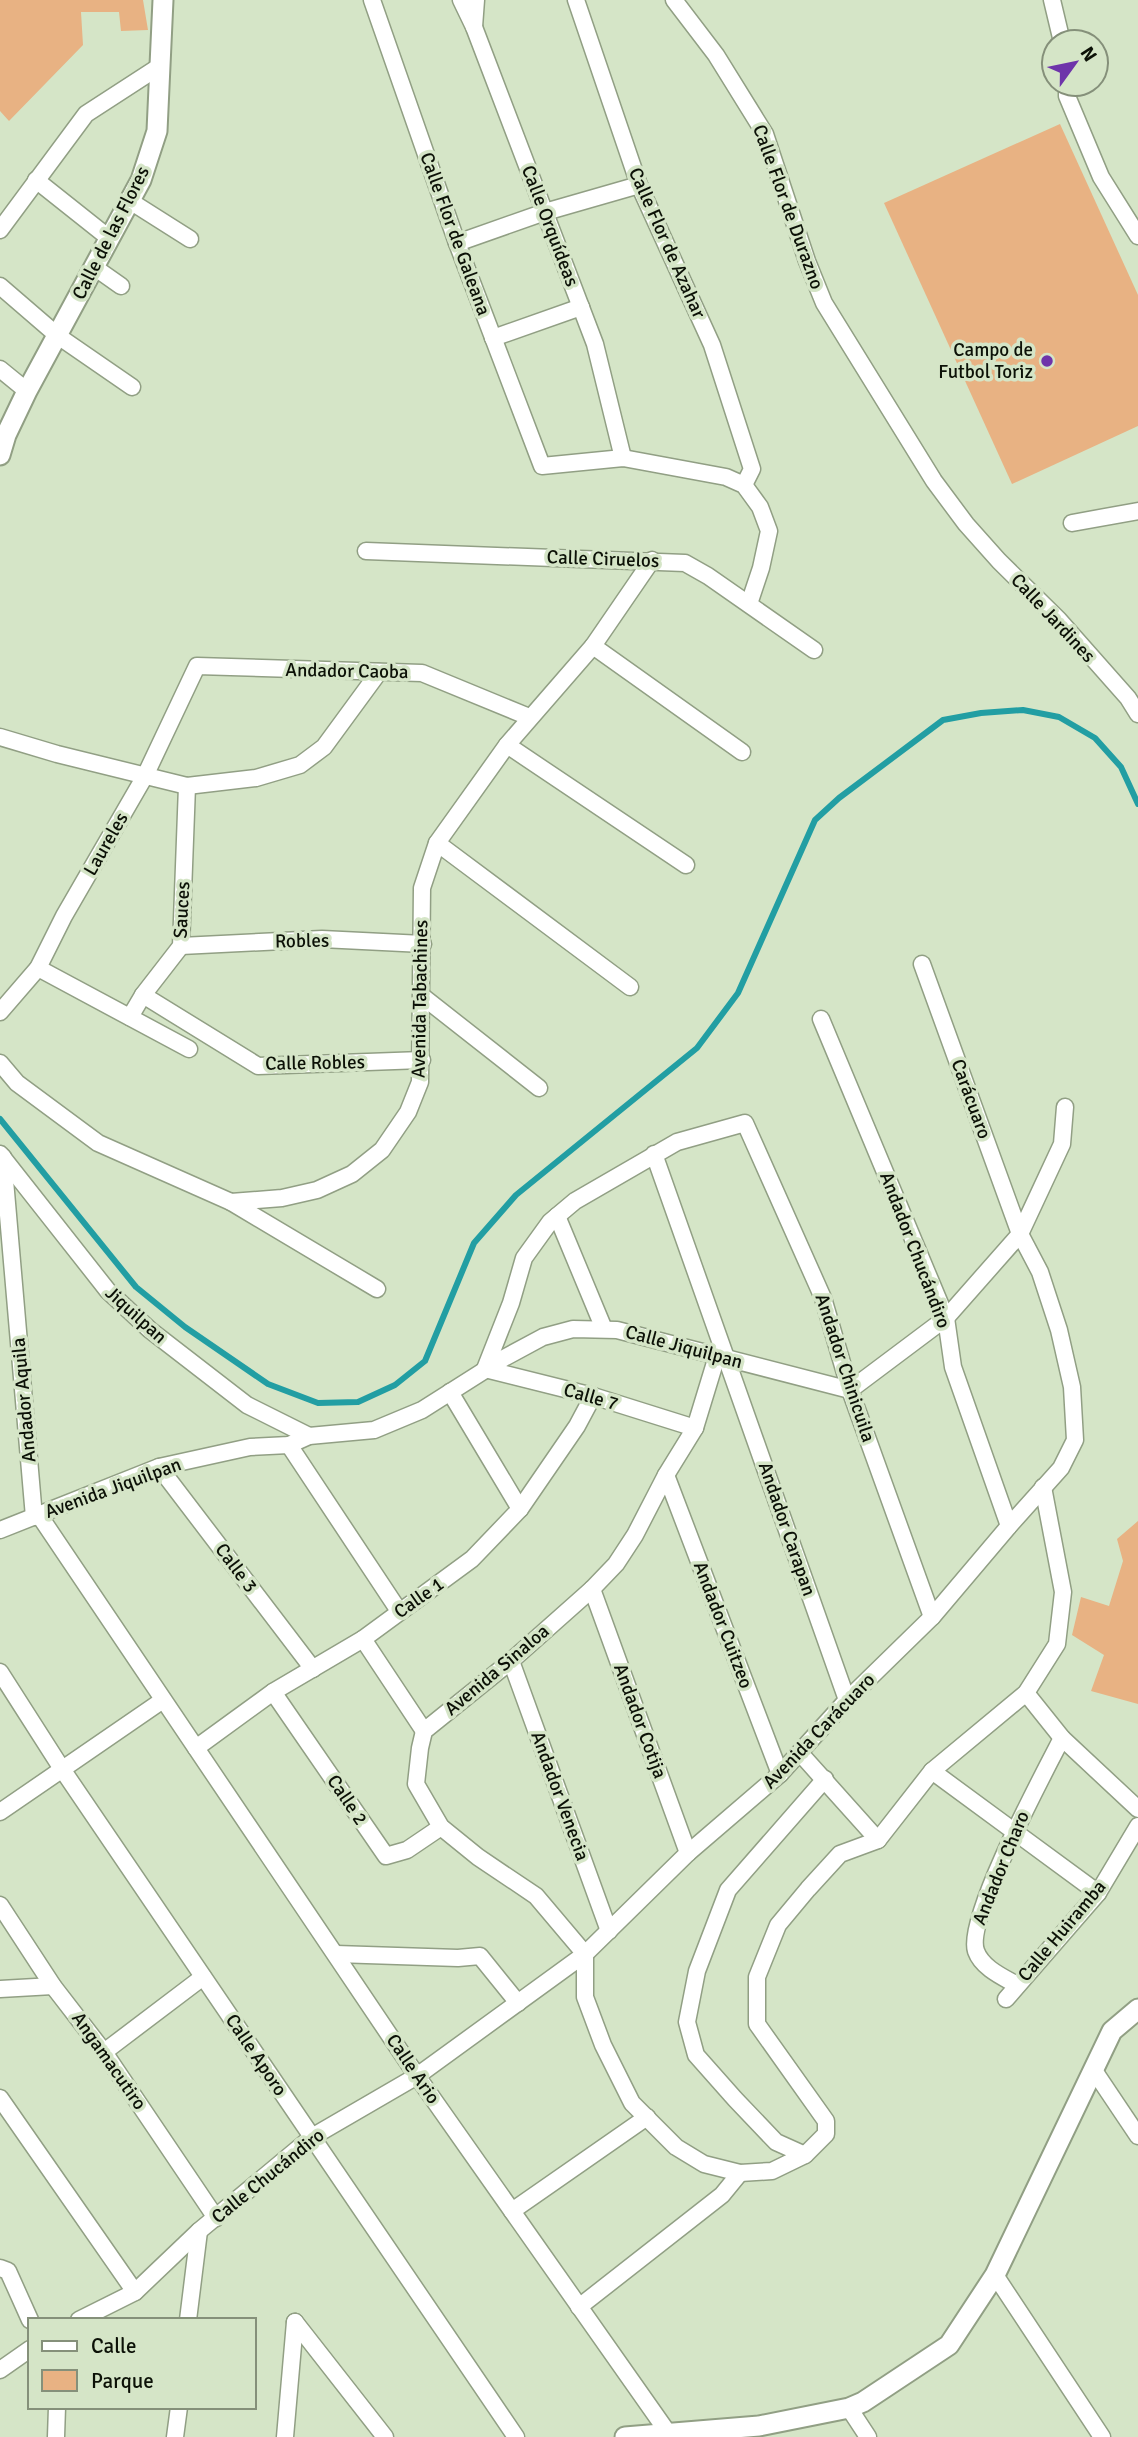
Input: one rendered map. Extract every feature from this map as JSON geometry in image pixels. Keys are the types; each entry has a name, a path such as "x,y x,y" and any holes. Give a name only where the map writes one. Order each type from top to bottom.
{"street":[{"name":"Calle de las Flores","path":"1,453 6,435 27,391 141,180 157,131 163,0"},
{"name":"Calle Flor de Galeana","path":"372,0 457,243 542,466 623,458"},
{"name":"Calle Orquídeas","path":"461,0 474,27 595,344 623,458"},
{"path":"474,27 477,0"},
{"name":"Calle Flor de Azahar","path":"576,0 639,186 712,345 752,469 744,485"},
{"name":"Calle Flor de Durazno","path":"674,0 716,55 765,134 807,261 824,303 934,481 966,524"},
{"path":"1052,0 1059,28"},
{"path":"0,230 86,114 160,66"},
{"path":"1068,98 1101,177 1138,236"},
{"path":"36,180 109,238"},
{"path":"457,243 545,212 639,186"},
{"path":"130,201 190,239"},
{"path":"94,267 121,286"},
{"path":"0,286 58,337 132,387"},
{"path":"493,338 581,307"},
{"path":"0,369 27,391"},
{"path":"623,458 726,477 744,485 760,507 769,531 749,604"},
{"path":"1072,523 1138,512"},
{"name":"Calle Jardines","path":"966,524 1059,620 1128,698 1138,714"},
{"name":"Calle Ciruelos","path":"366,551 685,563 814,650"},
{"name":"Avenida Tabachines","path":"0,1063 17,1083 98,1143 231,1202 282,1198 317,1190 352,1174 382,1150 408,1112 420,1082 422,888 437,843 507,745 593,646 652,560"},
{"path":"593,646 742,752"},
{"name":"Andador Caoba","path":"197,666 422,673 529,718"},
{"name":"Laureles","path":"0,1012 38,968 64,916 145,776 197,666"},
{"path":"0,737 187,786 256,778 300,765 324,747 379,672"},
{"path":"507,745 687,865"},
{"name":"Sauces","path":"130,1017 143,995 181,946 187,786"},
{"path":"437,843 630,987"},
{"name":"Robles","path":"181,946 322,939 423,944"},
{"name":"Carácuaro","path":"922,964 1020,1234"},
{"path":"38,968 189,1049"},
{"name":"Calle Robles","path":"143,995 258,1066 422,1060"},
{"path":"422,996 539,1088"},
{"name":"Andador Chucándiro","path":"821,1018 946,1318 953,1367 1009,1526"},
{"path":"850,1390 946,1318 1020,1234 1062,1144 1065,1107"},
{"name":"Andador Chinicuila","path":"654,1154 677,1142 745,1123 823,1298 850,1390 932,1617"},
{"path":"485,1369 511,1303 524,1258 550,1222 575,1201 654,1154"},
{"name":"Andador Carapan","path":"654,1154 722,1357 847,1700"},
{"name":"Jiquilpan","path":"1,1155 108,1291 150,1330 247,1405 309,1436"},
{"name":"Andador Aquila","path":"1,1155 36,1516 163,1700"},
{"path":"231,1202 377,1289"},
{"path":"557,1216 604,1329"},
{"name":"Avenida Carácuaro","path":"585,1954 688,1853 780,1774 847,1700 932,1617 1061,1468 1075,1440 1072,1387 1048,1295 1040,1272 1020,1234"},
{"name":"Calle Jiquilpan","path":"309,1436 374,1430 422,1410 485,1369 543,1337 573,1329 617,1329 850,1390"},
{"name":"Avenida Sinaloa","path":"424,1731 511,1661 616,1564 695,1428 722,1357"},
{"name":"Calle 7","path":"485,1369 593,1396 695,1428"},
{"path":"450,1392 520,1509"},
{"name":"Calle 1","path":"196,1748 273,1692 363,1639 472,1559 520,1509 577,1426 593,1396"},
{"name":"Avenida Jiquilpan","path":"0,1530 159,1467 250,1447 289,1445 309,1436"},
{"path":"289,1445 399,1611"},
{"name":"Calle 3","path":"159,1467 313,1669"},
{"name":"Andador Cuitzeo","path":"666,1475 780,1774"},
{"path":"363,1639 424,1731 416,1784 441,1827 478,1857 536,1896 585,1954 585,1997 603,2045 632,2103 677,2147 704,2164 740,2173 772,2171 805,2155 826,2134 826,2121 757,2024 757,1977 778,1925 808,1889 840,1854 878,1840 932,1771 1026,1693 1057,1644 1063,1592 1043,1487"},
{"name":"Andador Cotija","path":"592,1588 688,1853"},
{"name":"Andador Venecia","path":"511,1661 609,1931"},
{"name":"Calle Aporo","path":"0,1672 62,1769 516,2437"},
{"name":"Calle 2","path":"273,1692 386,1856 407,1850 441,1827"},
{"path":"1026,1693 1062,1738 1138,1809"},
{"path":"0,1812 163,1700"},
{"name":"Calle Ario","path":"163,1700 417,2076 670,2436"},
{"name":"Andador Charo","path":"1017,1985 987,1967 976,1951 975,1932 1013,1832 1062,1738"},
{"path":"800,1753 878,1840"},
{"path":"932,1771 1098,1893"},
{"path":"805,2155 776,2142 735,2099 696,2055 687,2022 697,1971 728,1890 825,1779"},
{"name":"Calle Huiramba","path":"1006,1999 1098,1893 1138,1826"},
{"name":"Angamacutiro","path":"0,1905 53,1986 104,2052 216,2218"},
{"path":"336,1954 458,1958 480,1956 518,2003"},
{"name":"Calle Chucándiro","path":"188,2318 198,2231 312,2137 417,2076 585,1954"},
{"path":"104,2052 203,1977"},
{"path":"0,1989 53,1986"},
{"path":"625,2437 670,2436 759,2426 849,2409 949,2345 995,2275 1112,2031 1138,2010"},
{"path":"1093,2069 1138,2136"},
{"path":"0,2098 135,2292"},
{"path":"512,2211 647,2117"},
{"path":"579,2306 722,2195 740,2173"},
{"path":"83,2318 135,2292 198,2231"},
{"path":"0,2268 8,2272 29,2318"},
{"path":"995,2275 1102,2437"},
{"path":"285,2437 295,2322 385,2437"},
{"path":"0,2370 28,2350"},
{"path":"56,2437 57,2409"},
{"path":"175,2437 178,2409"},
{"path":"849,2409 868,2437"}],"green space":[{"path":"0,0 143,0 148,30 121,31 119,12 81,12 83,45 9,121 0,111"},
{"name":"Campo de Futbol Toriz","path":"1060,124 1138,295 1138,426 1012,484 884,203"},
{"path":"1138,1521 1138,1704 1091,1691 1104,1655 1072,1635 1081,1597 1109,1606 1123,1561 1117,1539"}],"waterway":[{"path":"0,1119 136,1287 185,1327 268,1384 318,1403 358,1402 395,1385 425,1361 474,1243 516,1195 697,1048 738,993 815,820 839,798 943,720 981,713 1023,710 1059,717 1095,738 1121,767 1138,804"}],"place":[{"name":"Campo de Futbol Toriz","path":"1047,361"}]}
